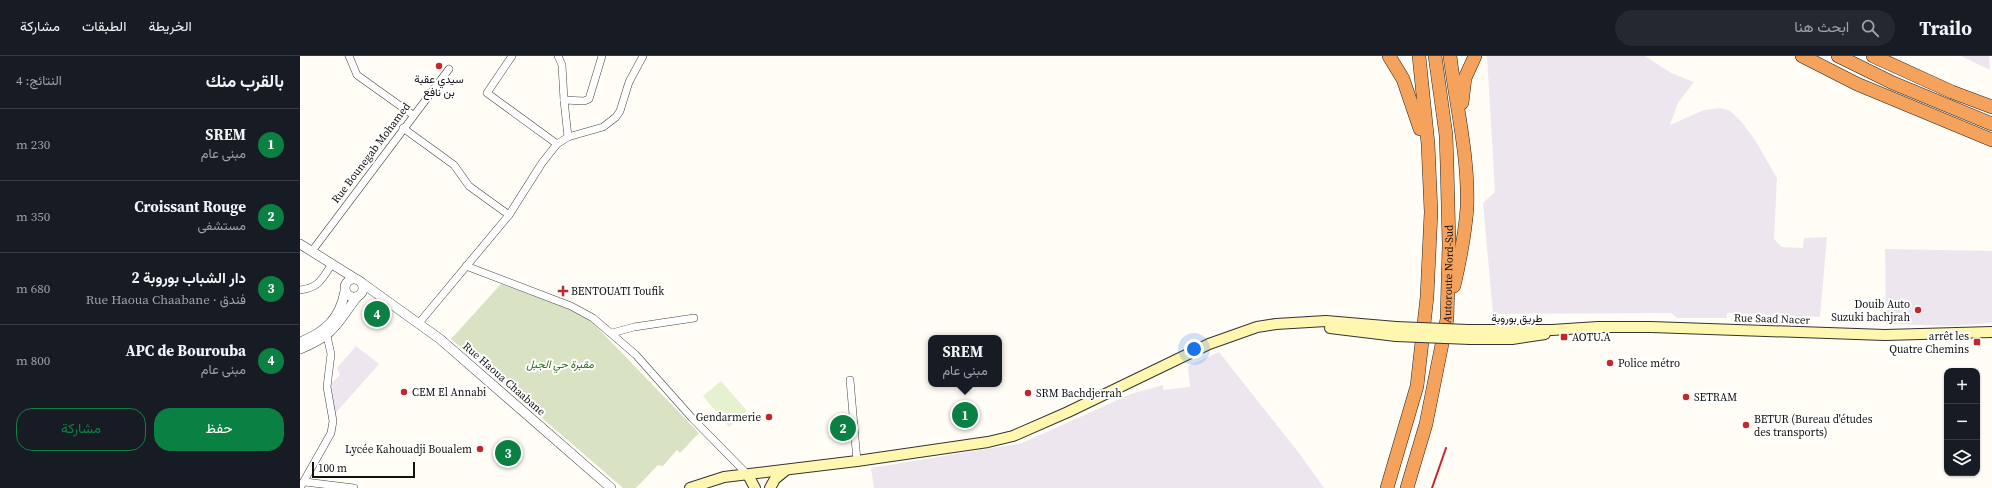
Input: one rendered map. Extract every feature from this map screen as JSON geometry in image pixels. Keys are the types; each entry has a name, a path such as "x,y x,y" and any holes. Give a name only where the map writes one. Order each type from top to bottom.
{"highway":[{"path":"1389,56 1398,68 1412,102 1418,123 1429,180"},
{"name":"Autoroute Nord-Sud","path":"1387,488 1417,386 1422,354 1430,245 1429,180 1419,56"},
{"name":"Autoroute Nord-Sud","path":"1407,488 1426,424 1447,319 1449,245 1446,135 1436,56"},
{"path":"1447,319 1465,232 1467,206 1462,135 1450,56"},
{"path":"1462,135 1463,82 1475,56"},
{"path":"1802,56 1857,84 1992,140"},
{"path":"1838,56 1893,84 1992,124"},
{"path":"1873,56 1952,92 1992,107"}],"main road":[{"name":"طريق بوروبة","path":"690,488 724,477 857,461 988,442 1013,436 1068,412 1209,344 1257,327 1276,324 1307,323 1327,328 1528,337 1552,330"},
{"name":"Rue Saad Nacer","path":"1552,330 1606,327 1680,328 1885,335 1992,332"},
{"path":"770,488 775,479 787,470"},
{"path":"748,475 755,488"}],"street":[{"path":"349,56 357,75 413,115"},
{"path":"512,56 487,93 557,144"},
{"path":"558,56 562,65 568,137"},
{"path":"564,100 584,101 589,99 602,56"},
{"path":"419,323 509,215 542,164 557,144 568,137 597,130 616,117 620,111 629,82 643,56"},
{"name":"Rue Bounegab Mohamed","path":"312,251 403,128 450,69"},
{"path":"403,128 454,165 469,186 509,215"},
{"name":"Rue Haoua Chaabane","path":"300,244 359,281 419,323 611,488"},
{"path":"466,266 584,312 612,333 636,355 692,418 748,475"},
{"path":"300,290 311,289 336,267 343,278 345,290 350,296 376,293"},
{"path":"300,342 314,335 331,323 341,310 348,281 359,281 364,287 360,295 335,329 327,336 300,349"},
{"path":"612,333 634,326 694,318"},
{"path":"327,336 331,354 328,390 333,425 331,433 302,485 354,488"},
{"path":"850,380 857,461"}],"shaded area":[{"path":"1487,56 1645,56 1671,73 1694,82 1678,103 1670,125 1704,110 1720,108 1729,110 1741,121 1755,140 1777,178 1774,239 1782,247 1803,248 1804,238 1827,237 1820,317 1727,313 1727,318 1677,318 1671,313 1493,314 1483,203 1495,192"},
{"path":"1961,56 1989,56 1990,70"},
{"path":"1885,249 1992,251 1992,323 1954,326 1886,324"},
{"path":"356,346 379,364 333,416 329,386 340,375 337,368"},
{"path":"1219,352 1299,453 1324,488 874,488 871,468 1022,443 1131,394 1163,385 1163,390 1190,387 1188,366"}],"green space":[{"name":"مقبرة حي الجبل","path":"501,284 577,312 594,324 699,433 680,453 677,450 663,466 658,465 636,488 623,488 451,339"},
{"path":"721,381 747,411 729,427 703,396"}],"railway":[{"path":"1432,488 1446,448"}],"place":[{"name":"سيدي عقبة بن نافع","path":"439,66"},
{"name":"BENTOUATI Toufik","path":"563,291"},
{"name":"Douib Auto Suzuki bachjrah","path":"1918,310"},
{"name":"APC de Bourouba","path":"377,314"},
{"name":"AOTU.A","path":"1564,337"},
{"name":"arrêt les Quatre Chemins","path":"1977,342"},
{"name":"Police métro","path":"1610,363"},
{"name":"CEM El Annabi","path":"404,392"},
{"name":"SRM Bachdjerrah","path":"1028,393"},
{"name":"SETRAM","path":"1686,397"},
{"name":"SREM","path":"965,415"},
{"name":"Gendarmerie","path":"769,417"},
{"name":"BETUR (Bureau d'études des transports)","path":"1746,425"},
{"name":"Croissant Rouge","path":"843,428"},
{"name":"Lycée Kahouadji Boualem","path":"480,449"},
{"name":"دار الشباب بوروبة 2","path":"508,453"}]}
